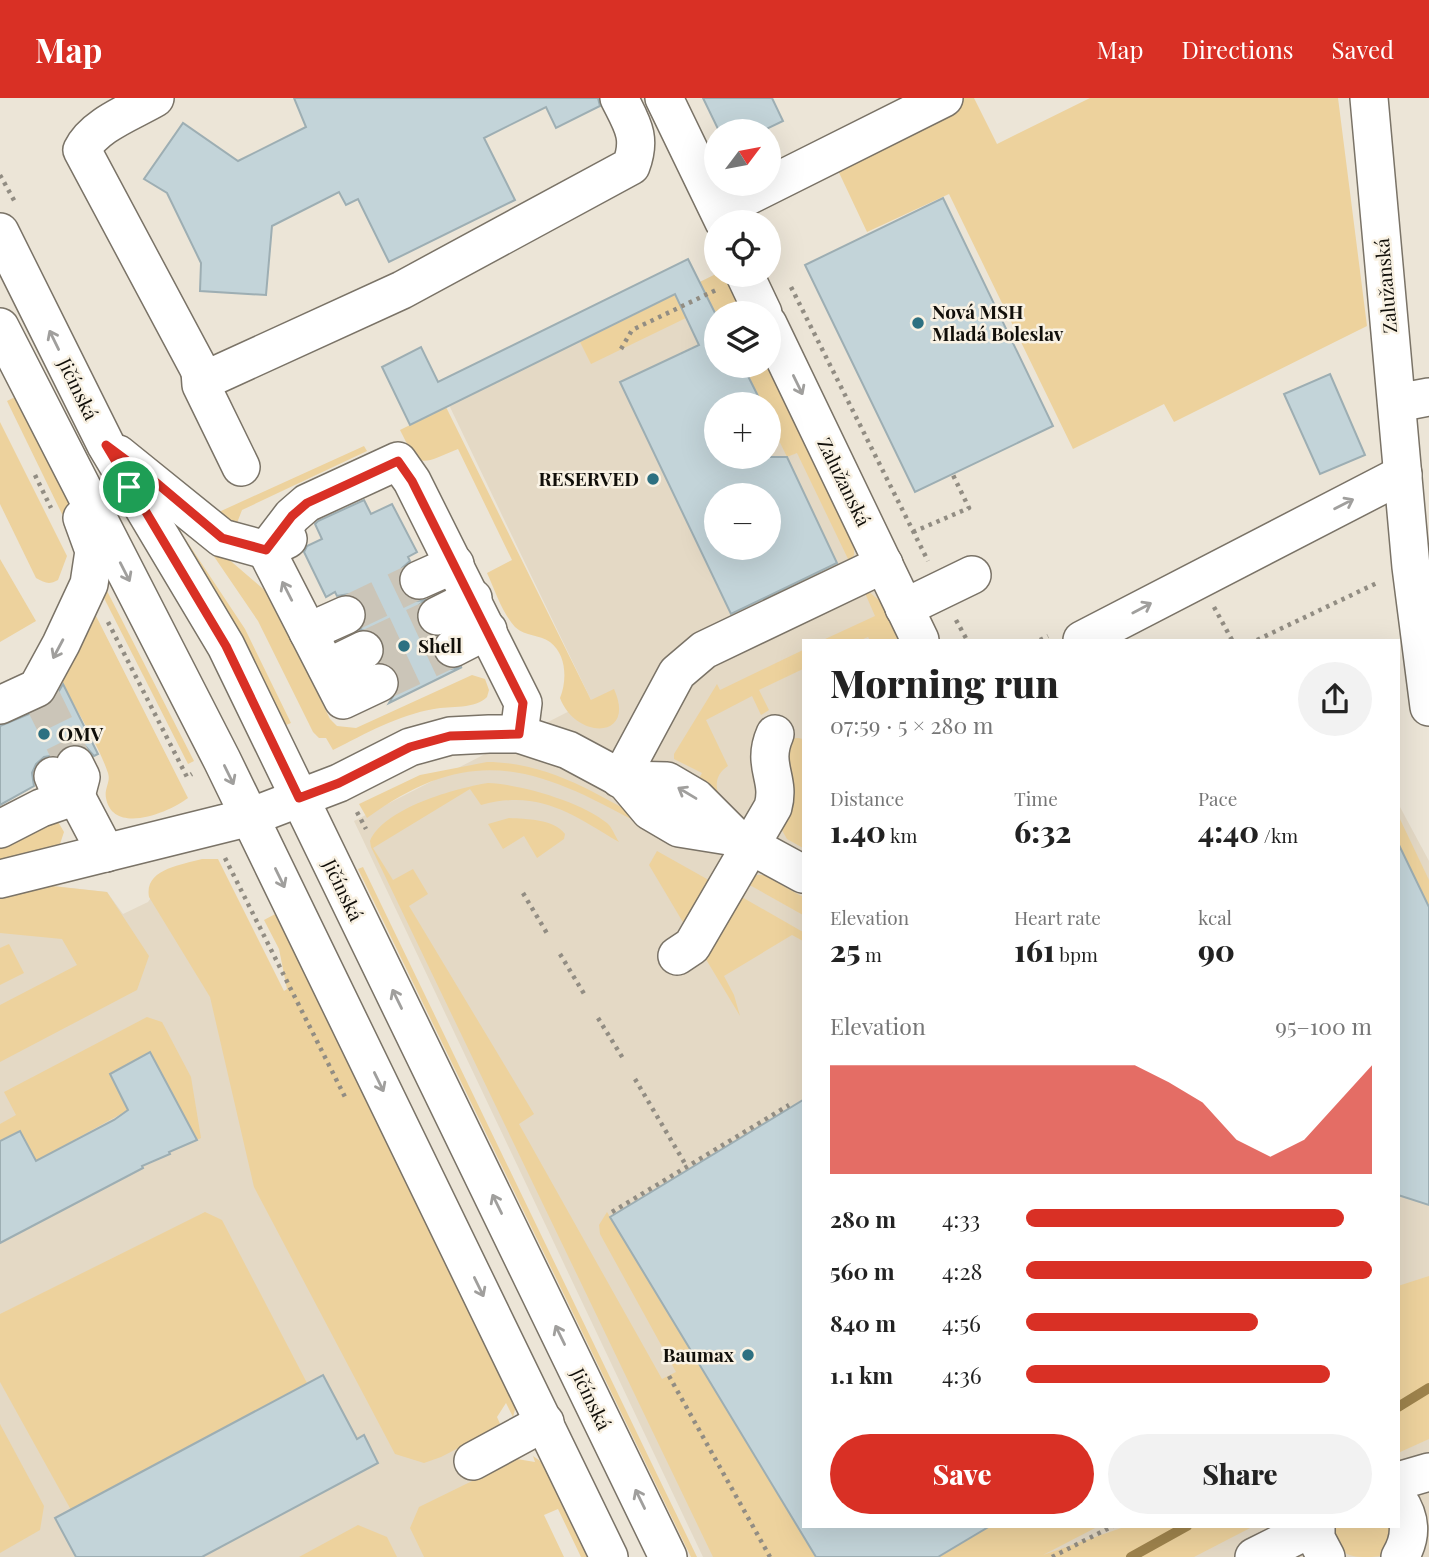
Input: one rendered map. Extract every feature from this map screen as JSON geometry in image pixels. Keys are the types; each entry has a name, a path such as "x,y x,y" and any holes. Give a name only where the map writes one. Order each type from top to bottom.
{"street":[{"path":"155,98 87,139 82,150 200,371 201,385 242,467"},
{"path":"200,371 207,375 216,375 402,290 631,166 638,149 635,129 619,98"},
{"path":"664,98 719,210"},
{"path":"733,210 944,98"},
{"name":"Zalužanská","path":"1369,98 1413,400 1403,474 1411,567 1429,708"},
{"name":"Jičínská","path":"0,232 106,445 226,646 668,1557"},
{"path":"0,327 250,817 609,1557"},
{"name":"Zalužanská","path":"781,351 920,639"},
{"path":"18,696 61,644 89,584 94,551 49,425"},
{"path":"106,445 222,538 266,550 316,526"},
{"path":"266,550 292,516 307,503 371,486 398,461 412,481 455,564 523,703 519,734"},
{"path":"1066,638 1403,474"},
{"path":"266,550 343,700 379,683"},
{"path":"419,580 455,564"},
{"path":"622,779 677,673 704,650 884,564"},
{"path":"904,608 956,581"},
{"path":"437,616 480,614"},
{"path":"453,648 480,614"},
{"path":"308,632 346,615"},
{"path":"327,668 364,650"},
{"path":"0,880 250,817 339,783 410,747 450,736 519,734 568,750 622,779 650,811 679,828 743,842 802,873"},
{"path":"677,956 692,946 743,842 776,795 768,759 775,734"},
{"path":"0,830 61,786 106,853"},
{"path":"473,1461 545,1422"},
{"path":"1400,1480 1429,1472"},
{"path":"1400,1502 1408,1523 1404,1552"},
{"path":"1404,1552 1429,1517"},
{"path":"1254,1557 1308,1528"},
{"path":"1316,1528 1316,1538 1326,1557"}],"path":[{"path":"789,283 913,532 956,581 967,639"},
{"path":"621,349 632,330 720,287"},
{"path":"913,532 969,508 953,475"},
{"path":"1259,639 1411,567"},
{"path":"106,618 187,777"},
{"path":"355,808 366,829"},
{"path":"523,892 548,935"},
{"path":"560,954 586,997"},
{"path":"598,1018 624,1060"},
{"path":"635,1079 687,1167"},
{"path":"612,1212 789,1105"},
{"path":"669,1376 770,1557"},
{"path":"1052,1557 1109,1528"}],"shaded area":[{"path":"962,98 974,98 997,144 1090,98 1338,98 1367,326 1174,422 1164,404 1073,449 949,194 867,232 834,162"},
{"path":"704,280 704,287 751,287 758,301 704,301 704,378 775,378 922,639 802,639 802,1528 1400,1528 1400,807 1429,861 1429,1557 703,1557 354,821 591,700 449,405"},
{"path":"704,280 704,287 732,287 738,301 704,301 704,317 689,324 686,318 591,364 580,342"},
{"path":"749,378 774,378 780,392 756,392"},
{"path":"781,393 854,545 854,555 849,561 797,453 787,457 781,445"},
{"path":"19,395 70,503 80,551 7,401"},
{"path":"446,407 591,700 614,689 619,706 618,718 611,725 602,728 590,727 568,712 560,698 564,684 564,668 556,647 546,639 519,630 506,615 487,573 512,560 458,449 422,461 412,452 400,430"},
{"path":"0,422 67,556 58,580 45,582 36,578 0,504"},
{"path":"364,446 367,451 242,510 237,523 210,516"},
{"path":"167,506 184,537 245,629 291,723 286,725 240,632 179,540"},
{"path":"198,533 269,594 330,719 337,726 356,728 472,675 485,679 489,690 487,697 476,704 434,709 408,716 333,750 326,738 319,738 313,732 258,621"},
{"path":"0,559 36,621 0,642"},
{"path":"106,589 194,761 188,764 104,598"},
{"path":"869,592 880,601 898,639 825,639 875,616 865,593"},
{"path":"95,614 188,798 169,809 143,818 119,816 111,809 106,798 108,773 62,681"},
{"path":"802,650 802,669 759,690 769,710 761,715 752,696 706,720 728,766 717,780 720,798 694,787 702,773 674,759 674,754 717,684 720,690"},
{"path":"790,739 802,739 802,847 787,839 779,825 780,764"},
{"path":"487,762 532,768 553,774 654,826 651,830 577,792 543,779 510,772 477,771 443,777 406,793 367,818 359,804 420,775"},
{"path":"488,783 533,791 567,801 607,823 619,842 569,813 537,802 520,800 481,805 470,789 373,848 393,880 413,869 428,894 409,906 534,1114 519,1124 662,1379 676,1372 600,1234 599,1225 607,1212 816,1557 713,1557 371,847 370,841 378,829 405,809 440,795"},
{"path":"509,818 554,825 565,834 564,839 537,858 524,836 503,849 488,824"},
{"path":"1400,819 1429,880 1429,907 1400,847"},
{"path":"57,820 64,832 60,844 0,862 0,842"},
{"path":"657,851 714,883 684,924 649,865"},
{"path":"202,859 218,859 284,991 287,989 279,949 264,920 279,912 516,1406 513,1417 506,1403 497,1417 501,1426 441,1457 424,1463 395,1454 254,1187 210,997 149,897 152,880 158,874"},
{"path":"363,867 697,1557 691,1557 358,869"},
{"path":"756,875 764,875 802,896 802,914 746,883"},
{"path":"52,886 107,892 123,914 148,902 159,886 486,1434 544,1557 0,1557 0,899"},
{"path":"52,886 107,892 149,956 137,990 0,1062 0,1005 77,965 62,939 0,933 0,899 36,887"},
{"path":"740,896 802,931 802,940 792,935 724,976 734,995 740,1016 704,956"},
{"path":"9,944 24,973 0,985 0,948"},
{"path":"147,1017 162,1022 191,1077 201,1138 197,1140 183,1113 169,1120 174,1098 150,1053 110,1074 128,1110 36,1161 0,1141 0,1124 16,1115 4,1092"},
{"path":"205,1212 222,1220 307,1383 71,1510 0,1382 0,1314"},
{"path":"1429,1276 1429,1439 1400,1452 1400,1285"},
{"path":"0,1424 44,1506 40,1530 0,1553"},
{"path":"533,1456 546,1465 589,1557 581,1557 558,1509 544,1515 564,1557 424,1557 410,1528 419,1507 517,1459 535,1462"},
{"path":"358,1525 387,1537 397,1557 299,1557"},
{"path":"987,1528 1095,1528 1043,1555 1121,1528 1250,1528 1194,1557 938,1557"},
{"path":"1333,1528 1394,1528 1380,1556 1349,1555 1341,1549"}],"building":[{"path":"294,98 598,98 600,106 556,128 546,107 484,138 515,200 389,262 358,199 346,205 339,192 272,226 266,295 200,291 201,263 167,193 144,179 183,123 238,161 306,127"},
{"path":"703,98 772,98 783,121 781,119 713,119"},
{"name":"Nová MSH Mladá Boleslav","path":"943,198 1053,426 915,492 805,265"},
{"path":"688,259 709,301 704,301 704,378 749,378 756,392 704,392 704,469 781,469 781,457 787,457 837,563 731,614 705,560 781,560 781,483 704,483 704,558 620,382 699,345 675,294 410,425 382,367 421,347 438,382"},
{"path":"1330,374 1365,455 1320,474 1284,394"},
{"path":"364,500 371,514 392,504 417,552 408,557 410,561 402,568 398,577 400,588 407,597 416,601 425,600 419,605 416,615 418,625 425,633 435,637 432,648 435,658 442,666 451,669 462,667 389,703 400,685 398,675 391,666 381,662 385,651 383,640 375,632 360,630 367,618 365,606 358,598 349,594 337,596 335,592 326,597 304,552 307,546 322,539 315,524 318,521"},
{"path":"63,684 98,754 94,756 86,747 76,744 65,747 57,755 44,757 36,764 32,773 34,786 0,805 0,726 46,707"},
{"path":"1400,847 1429,907 1429,1205 1400,1196"},
{"path":"150,1052 197,1140 142,1166 143,1168 0,1243 0,1141 20,1131 36,1161 114,1120 128,1110 110,1074"},
{"name":"Baumax","path":"802,1101 802,1528 987,1528 938,1557 816,1557 610,1217"},
{"path":"323,1375 357,1439 364,1435 378,1463 202,1557 76,1557 55,1518"}],"waterway":[{"path":"1400,1406 1429,1388"},
{"path":"1131,1557 1183,1528"}],"tunnel":[{"path":"346,615 419,580"},
{"path":"364,650 437,616"},
{"path":"379,683 453,648"},
{"path":"39,692 75,765"}],"place":[{"name":"Nová MSH Mladá Boleslav","path":"918,323"},
{"name":"RESERVED","path":"653,479"},
{"name":"Shell","path":"404,646"},
{"name":"OMV","path":"44,734"},
{"name":"Baumax","path":"748,1355"}],"route":[{"path":"106,445 222,538 266,550 292,516 307,503 398,461 412,481 473,598 523,703 519,734 450,736 410,747 339,783 299,798 226,646 129,487 106,445"}]}
